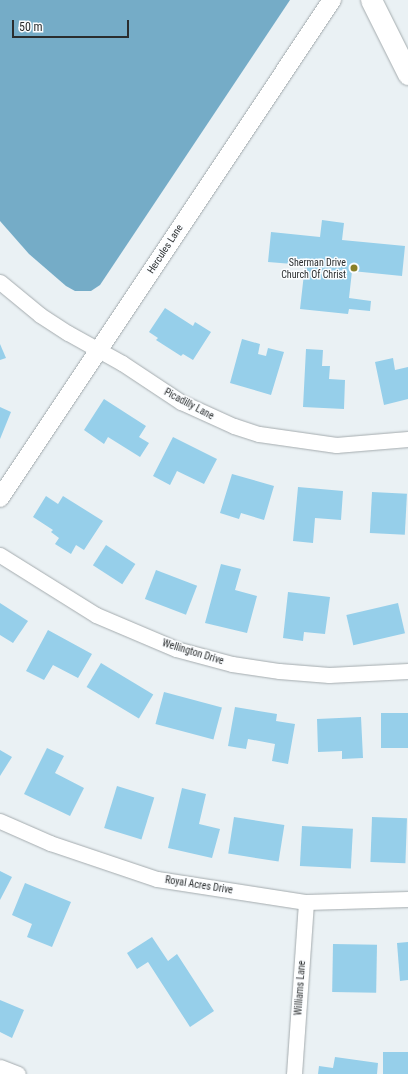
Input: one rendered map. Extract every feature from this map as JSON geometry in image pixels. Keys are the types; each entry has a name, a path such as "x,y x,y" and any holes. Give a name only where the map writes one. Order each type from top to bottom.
{"main road":[{"path":"371,0 408,74"}],"street":[{"name":"Hercules Lane","path":"0,498 332,0"},
{"name":"Picadilly Lane","path":"0,282 40,315 181,402 259,434 336,445 408,439"},
{"name":"Wellington Drive","path":"0,555 96,615 176,649 232,664 279,671 329,675 408,671"},
{"name":"Royal Acres Drive","path":"0,820 50,843 157,879 306,902 326,900 408,899"},
{"name":"Williams Lane","path":"294,1074 306,902"},
{"path":"0,1067 18,1074"}],"water":[{"path":"0,0 290,0 100,285 91,291 75,291 66,286 29,254 0,221"}],"building":[{"name":"Sherman Drive Church Of Christ","path":"322,220 344,223 342,240 405,246 402,276 352,271 349,298 371,301 370,311 349,309 348,314 300,309 305,265 268,262 271,232 320,237"},
{"path":"165,308 193,326 195,322 211,332 193,360 183,354 181,356 156,340 158,338 149,332"},
{"path":"242,339 260,344 258,354 266,356 268,348 284,352 271,395 230,383"},
{"path":"0,344 6,358 0,360"},
{"path":"306,349 323,350 322,366 330,366 329,379 345,380 344,409 303,407"},
{"path":"393,358 395,370 408,367 408,399 384,405 375,362"},
{"path":"104,399 146,426 139,437 149,443 140,457 108,437 104,444 84,430"},
{"path":"0,407 11,412 0,439"},
{"path":"173,437 217,459 204,484 177,471 170,485 153,476"},
{"path":"232,474 274,486 264,520 241,513 239,519 220,513"},
{"path":"298,487 343,491 341,520 315,518 313,543 293,541"},
{"path":"372,492 407,494 405,535 370,533"},
{"path":"46,496 58,504 63,496 103,521 84,550 76,545 71,554 55,544 59,538 51,532 53,530 33,517"},
{"path":"106,545 135,564 122,584 93,565"},
{"path":"221,564 241,569 235,590 257,596 247,633 205,623"},
{"path":"156,570 197,586 186,615 145,599"},
{"path":"288,592 330,597 325,634 304,632 303,641 283,638"},
{"path":"0,603 28,621 13,643 0,635"},
{"path":"398,603 405,633 353,645 346,615"},
{"path":"48,630 92,654 78,678 53,665 44,680 26,671"},
{"path":"101,663 153,694 139,718 87,687"},
{"path":"164,692 222,708 213,739 155,724"},
{"path":"235,707 277,714 276,721 295,724 288,764 272,761 275,744 248,739 246,749 228,746"},
{"path":"381,713 408,713 408,748 381,748"},
{"path":"361,717 363,758 342,759 342,751 318,752 317,719"},
{"path":"47,748 64,756 55,773 84,788 70,816 24,794"},
{"path":"0,750 12,757 0,776"},
{"path":"117,786 154,797 141,839 104,828"},
{"path":"182,788 206,794 199,824 220,829 212,858 168,848"},
{"path":"234,817 284,825 279,862 228,854"},
{"path":"372,817 407,818 405,863 370,862"},
{"path":"302,826 353,829 351,869 300,866"},
{"path":"0,871 12,877 0,900"},
{"path":"25,883 71,902 52,947 27,937 32,924 12,915"},
{"path":"152,937 168,961 177,954 214,1011 190,1027 148,962 137,969 127,953"},
{"path":"408,942 408,980 400,981 397,943"},
{"path":"333,944 377,945 376,993 332,992"},
{"path":"0,1000 24,1010 12,1038 0,1032"},
{"path":"383,1052 408,1052 408,1074 383,1074"},
{"path":"335,1057 378,1063 377,1074 318,1074 319,1066 333,1068"}],"place":[{"name":"Sherman Drive Church Of Christ","path":"354,268"}]}
